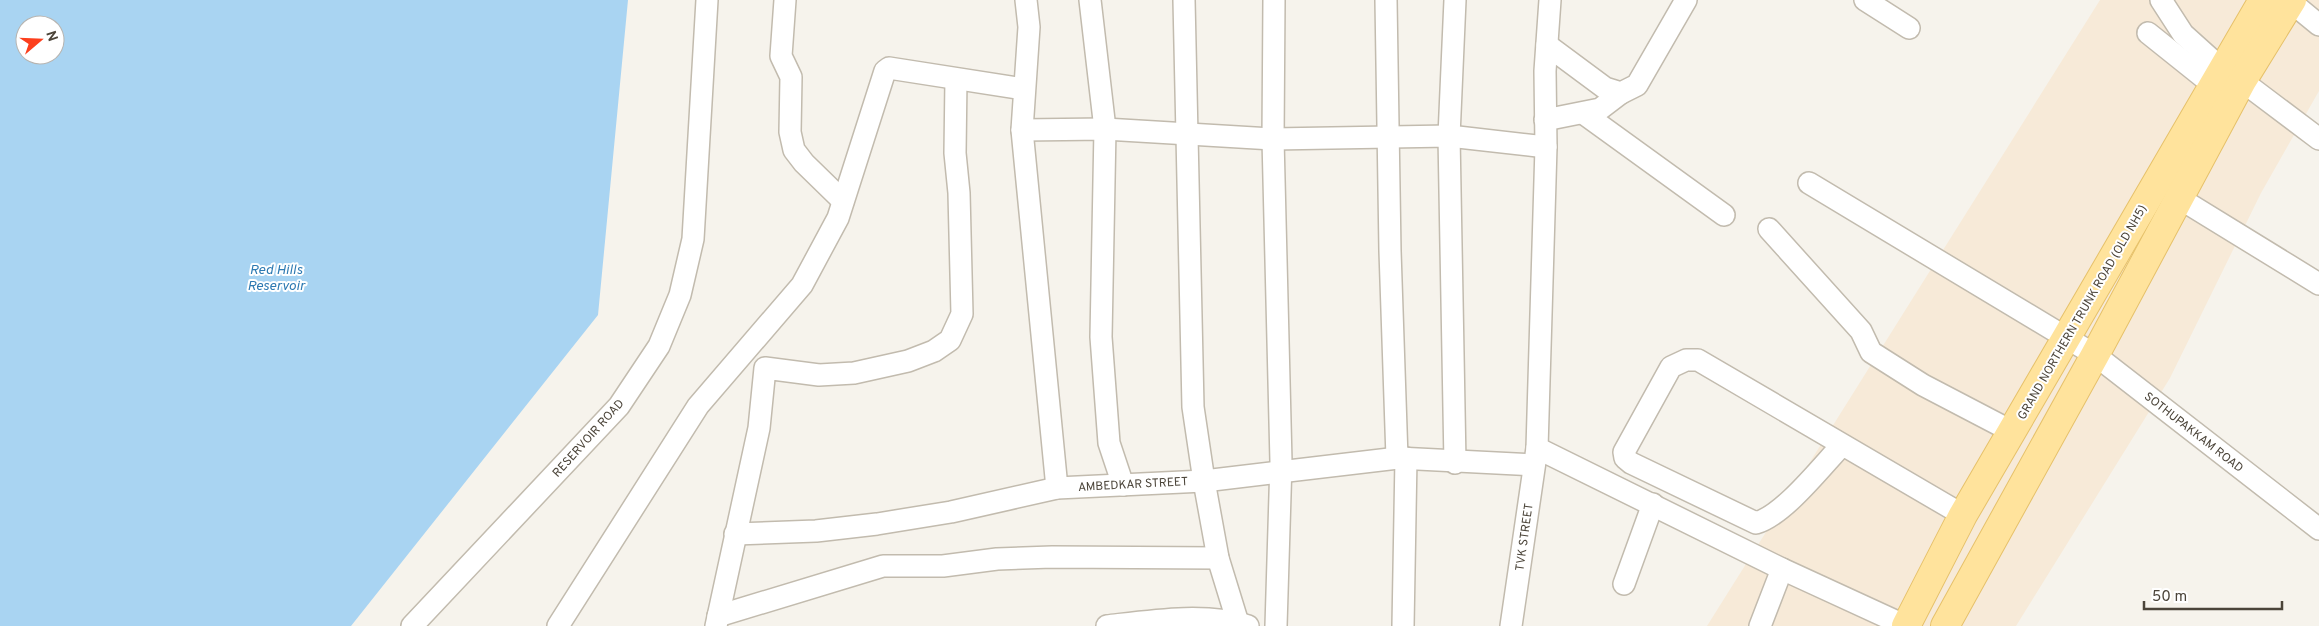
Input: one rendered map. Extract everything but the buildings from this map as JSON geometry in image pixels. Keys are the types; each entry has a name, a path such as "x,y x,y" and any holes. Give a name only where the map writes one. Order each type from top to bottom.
{"main road":[{"name":"GRAND NORTHERN TRUNK ROAD (OLD NH5)","path":"1945,626 2095,356 2179,198 2226,78 2263,0"},
{"name":"GRAND NORTHERN TRUNK ROAD (OLD NH5)","path":"1906,626 1963,515 2226,78 2291,1"}],"street":[{"name":"RESERVOIR ROAD","path":"412,626 619,406 659,346 680,295 693,239 707,0"},
{"path":"785,0 781,56 790,78 790,132 794,150 804,163 843,201"},
{"path":"1026,0 1029,27 1022,130 1058,488"},
{"path":"1090,0 1105,129 1101,337 1109,444 1123,485"},
{"path":"1106,626 1176,619 1243,624 1218,558 1204,481 1194,407 1184,0"},
{"path":"1274,0 1273,139 1281,471 1276,626"},
{"path":"1386,0 1388,138 1401,458 1403,626"},
{"path":"1455,0 1449,136 1455,463"},
{"name":"TVK STREET","path":"1511,626 1536,457 1546,147 1547,45 1550,0"},
{"path":"1545,120 1583,114 1600,109 1621,93 1637,85 1686,0"},
{"path":"1865,0 1909,28"},
{"path":"2161,0 2183,34 2226,78"},
{"path":"2291,1 2319,25"},
{"path":"2148,33 2226,78 2319,139"},
{"path":"1547,45 1605,88 1621,93"},
{"path":"558,626 698,406 802,285 838,218 885,71 889,68 1024,89"},
{"path":"717,621 759,428 765,368 819,375 854,373 908,361 934,350 950,340 962,314 960,202 956,153 956,79"},
{"path":"1583,114 1724,215"},
{"path":"1022,130 1105,129 1273,139 1449,136 1546,147"},
{"name":"SOTHUPAKKAM ROAD","path":"1809,183 2095,356 2319,529"},
{"path":"2179,198 2319,284"},
{"path":"1769,229 1861,331 1872,352 1923,385 2013,432"},
{"path":"1842,444 1802,489 1784,505 1756,523 1630,463 1625,458 1624,452 1671,368 1686,360 1698,360 1708,364 1963,515"},
{"path":"1536,457 1653,504 1782,569 1906,626"},
{"name":"AMBEDKAR STREET","path":"735,534 816,531 877,524 951,512 1058,488 1204,481 1401,458 1455,463 1536,457"},
{"path":"1624,584 1653,504"},
{"path":"717,621 883,566 944,566 997,559 1052,557 1218,558"},
{"path":"1760,626 1782,569"}],"shaded area":[{"path":"2100,0 2319,0 2319,91 2261,193 2170,378 2016,626 1707,626"}],"water":[{"name":"Red Hills Reservoir","path":"0,0 628,0 598,315 351,626 0,626"}]}
